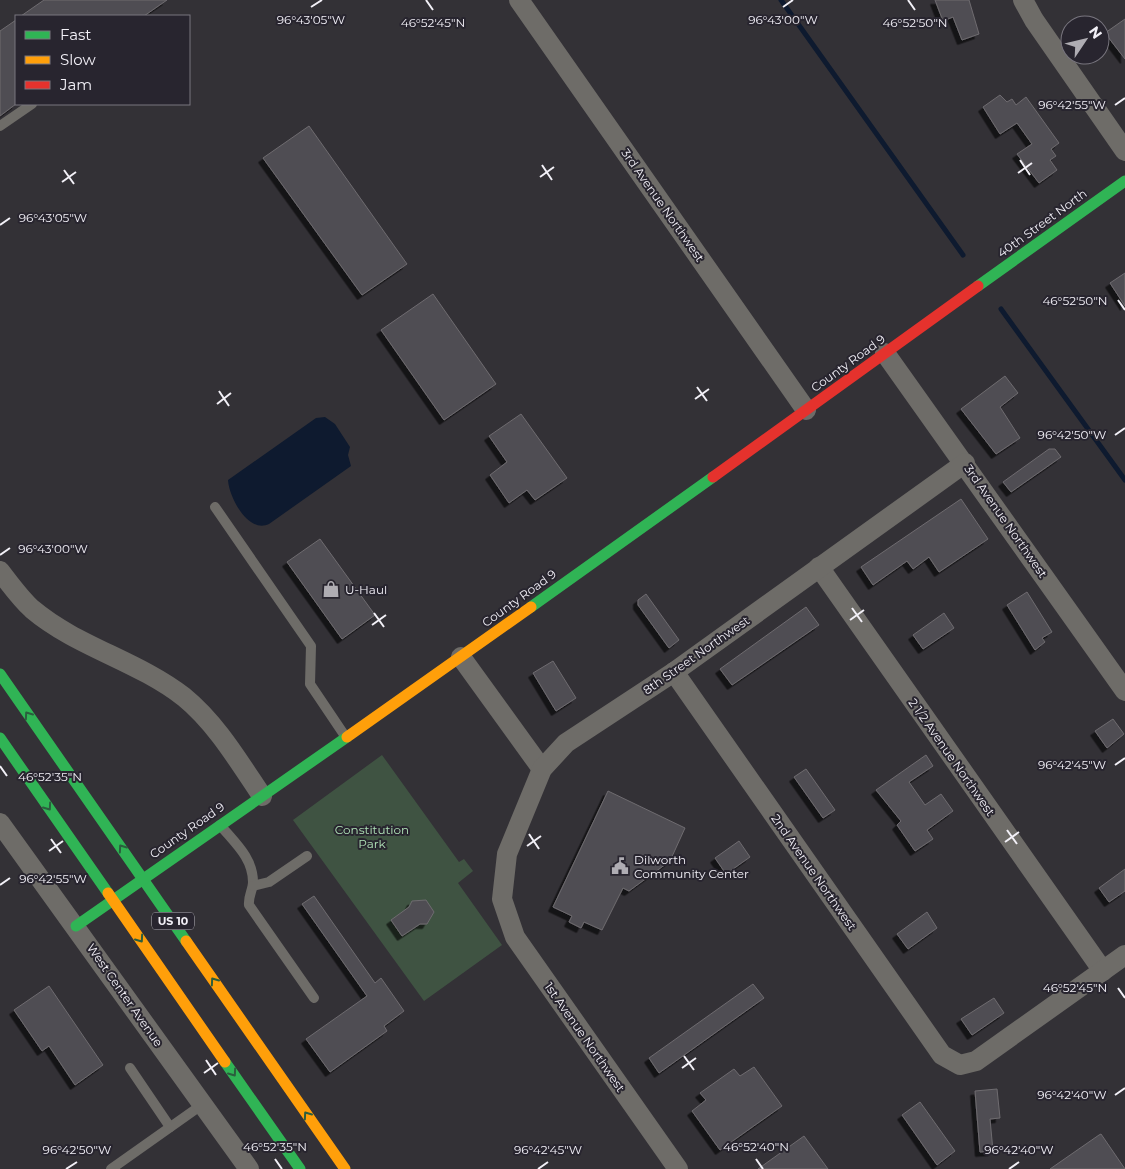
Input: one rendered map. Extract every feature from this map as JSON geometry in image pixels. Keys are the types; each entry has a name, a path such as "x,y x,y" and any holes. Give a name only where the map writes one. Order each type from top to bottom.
{"street":[{"name":"3rd Avenue Northwest","path":"519,0 806,410"},
{"path":"1024,0 1034,20 1125,151"},
{"name":"40th Street North","path":"975,288 1125,180"},
{"name":"County Road 9","path":"76,926 461,657 975,288"},
{"name":"3rd Avenue Northwest","path":"885,353 965,463 1125,691"},
{"name":"8th Street Northwest","path":"502,899 507,854 542,769 566,743 674,672 965,463"},
{"name":"2 1/2 Avenue Northwest","path":"819,567 1103,971"},
{"path":"0,571 32,608 56,626 82,641 132,664 185,698 227,744 262,796"},
{"path":"461,657 542,769"},
{"name":"2nd Avenue Northwest","path":"674,672 942,1055 960,1065 976,1061 1103,971"},
{"name":"US 10","path":"0,674 345,1169"},
{"name":"US 10","path":"0,738 300,1169"},
{"name":"West Center Avenue","path":"0,822 248,1169"},
{"name":"1st Avenue Northwest","path":"502,899 515,937 678,1169"},
{"path":"1103,971 1125,955"}],"lane":[{"path":"0,126 31,105"},
{"path":"215,506 311,646 310,684 346,737"},
{"path":"220,825 248,859 253,870 253,886 248,899 249,905 314,998"},
{"path":"253,886 269,882 307,856"},
{"path":"130,1068 170,1127"},
{"path":"111,1169 202,1104"}],"green space":[{"name":"Constitution Park","path":"382,755 459,862 464,859 473,871 458,883 502,945 424,1001 293,820"}],"water":[{"path":"325,417 335,424 350,447 348,455 351,466 269,524 261,526 254,524 247,519 236,504 228,480 316,418"}],"building":[{"path":"44,0 167,0 145,15 22,15"},
{"path":"935,0 969,0 979,34 962,40 953,17 943,21"},
{"path":"1125,19 1125,59 1110,40 1110,30"},
{"path":"15,21 15,105 0,116 0,31"},
{"path":"1000,95 1007,102 1012,99 1016,105 1026,97 1059,143 1051,149 1056,156 1050,160 1057,170 1039,183 1017,154 1032,144 1017,123 1000,134 983,107"},
{"path":"309,126 407,264 362,295 263,158"},
{"path":"1125,273 1125,306 1110,283"},
{"path":"433,294 496,384 444,420 381,330"},
{"path":"1005,376 1018,393 1000,407 1020,438 996,454 961,409"},
{"path":"521,414 567,478 535,500 527,490 509,503 490,475 507,462 489,436"},
{"path":"1049,449 1055,449 1061,457 1011,492 1003,482"},
{"path":"961,499 988,539 939,572 929,557 913,569 907,561 873,585 861,567"},
{"name":"U-Haul","path":"320,539 375,615 342,639 287,562"},
{"path":"1027,592 1052,632 1042,638 1045,642 1035,650 1007,605"},
{"path":"646,594 679,640 669,648 638,605 638,600"},
{"path":"806,607 819,625 732,685 720,669"},
{"path":"944,613 954,628 923,649 913,635"},
{"path":"553,661 576,698 556,711 533,673"},
{"path":"1113,719 1124,734 1107,748 1095,731"},
{"path":"926,755 933,766 909,782 925,805 941,794 953,811 927,830 933,839 915,851 897,825 901,821 876,790"},
{"path":"806,769 835,810 823,818 794,777"},
{"name":"Dilworth Community Center","path":"608,791 685,828 670,861 629,891 623,888 602,930 584,922 581,928 569,922 572,916 553,907"},
{"path":"739,841 750,857 726,874 715,858"},
{"path":"1125,869 1125,891 1109,902 1099,888"},
{"path":"314,896 375,983 381,978 404,1011 384,1026 387,1031 330,1072 306,1039 367,996 302,904"},
{"path":"426,900 434,912 427,924 420,924 402,936 391,920 409,907 412,901"},
{"path":"927,912 937,928 908,949 897,934"},
{"path":"753,984 764,998 659,1073 649,1058"},
{"path":"49,986 103,1065 75,1085 49,1046 42,1051 14,1010"},
{"path":"994,998 1004,1013 972,1035 961,1019"},
{"path":"754,1067 782,1106 720,1150 692,1111 706,1100 700,1093 734,1069 740,1076"},
{"path":"997,1089 1000,1118 990,1119 993,1151 980,1152 975,1091"},
{"path":"920,1102 955,1151 937,1165 902,1115"},
{"path":"1101,1134 1125,1169 1050,1169 1099,1135"},
{"path":"804,1136 828,1169 758,1169"}],"waterway":[{"path":"781,0 963,255"},
{"path":"1001,309 1125,480"}],"traffic: fast":[{"path":"978,286 1125,181"},
{"path":"531,607 713,477"},
{"path":"0,674 186,941"},
{"path":"76,926 347,737"},
{"path":"0,738 108,893"},
{"path":"225,1062 300,1169"}],"traffic: slow":[{"path":"347,737 531,607"},
{"path":"108,893 225,1062"},
{"path":"186,941 345,1169"}],"traffic: jam":[{"path":"713,477 978,286"}],"place":[{"name":"U-Haul","path":"331,589"},
{"name":"Dilworth Community Center","path":"620,866"}]}
